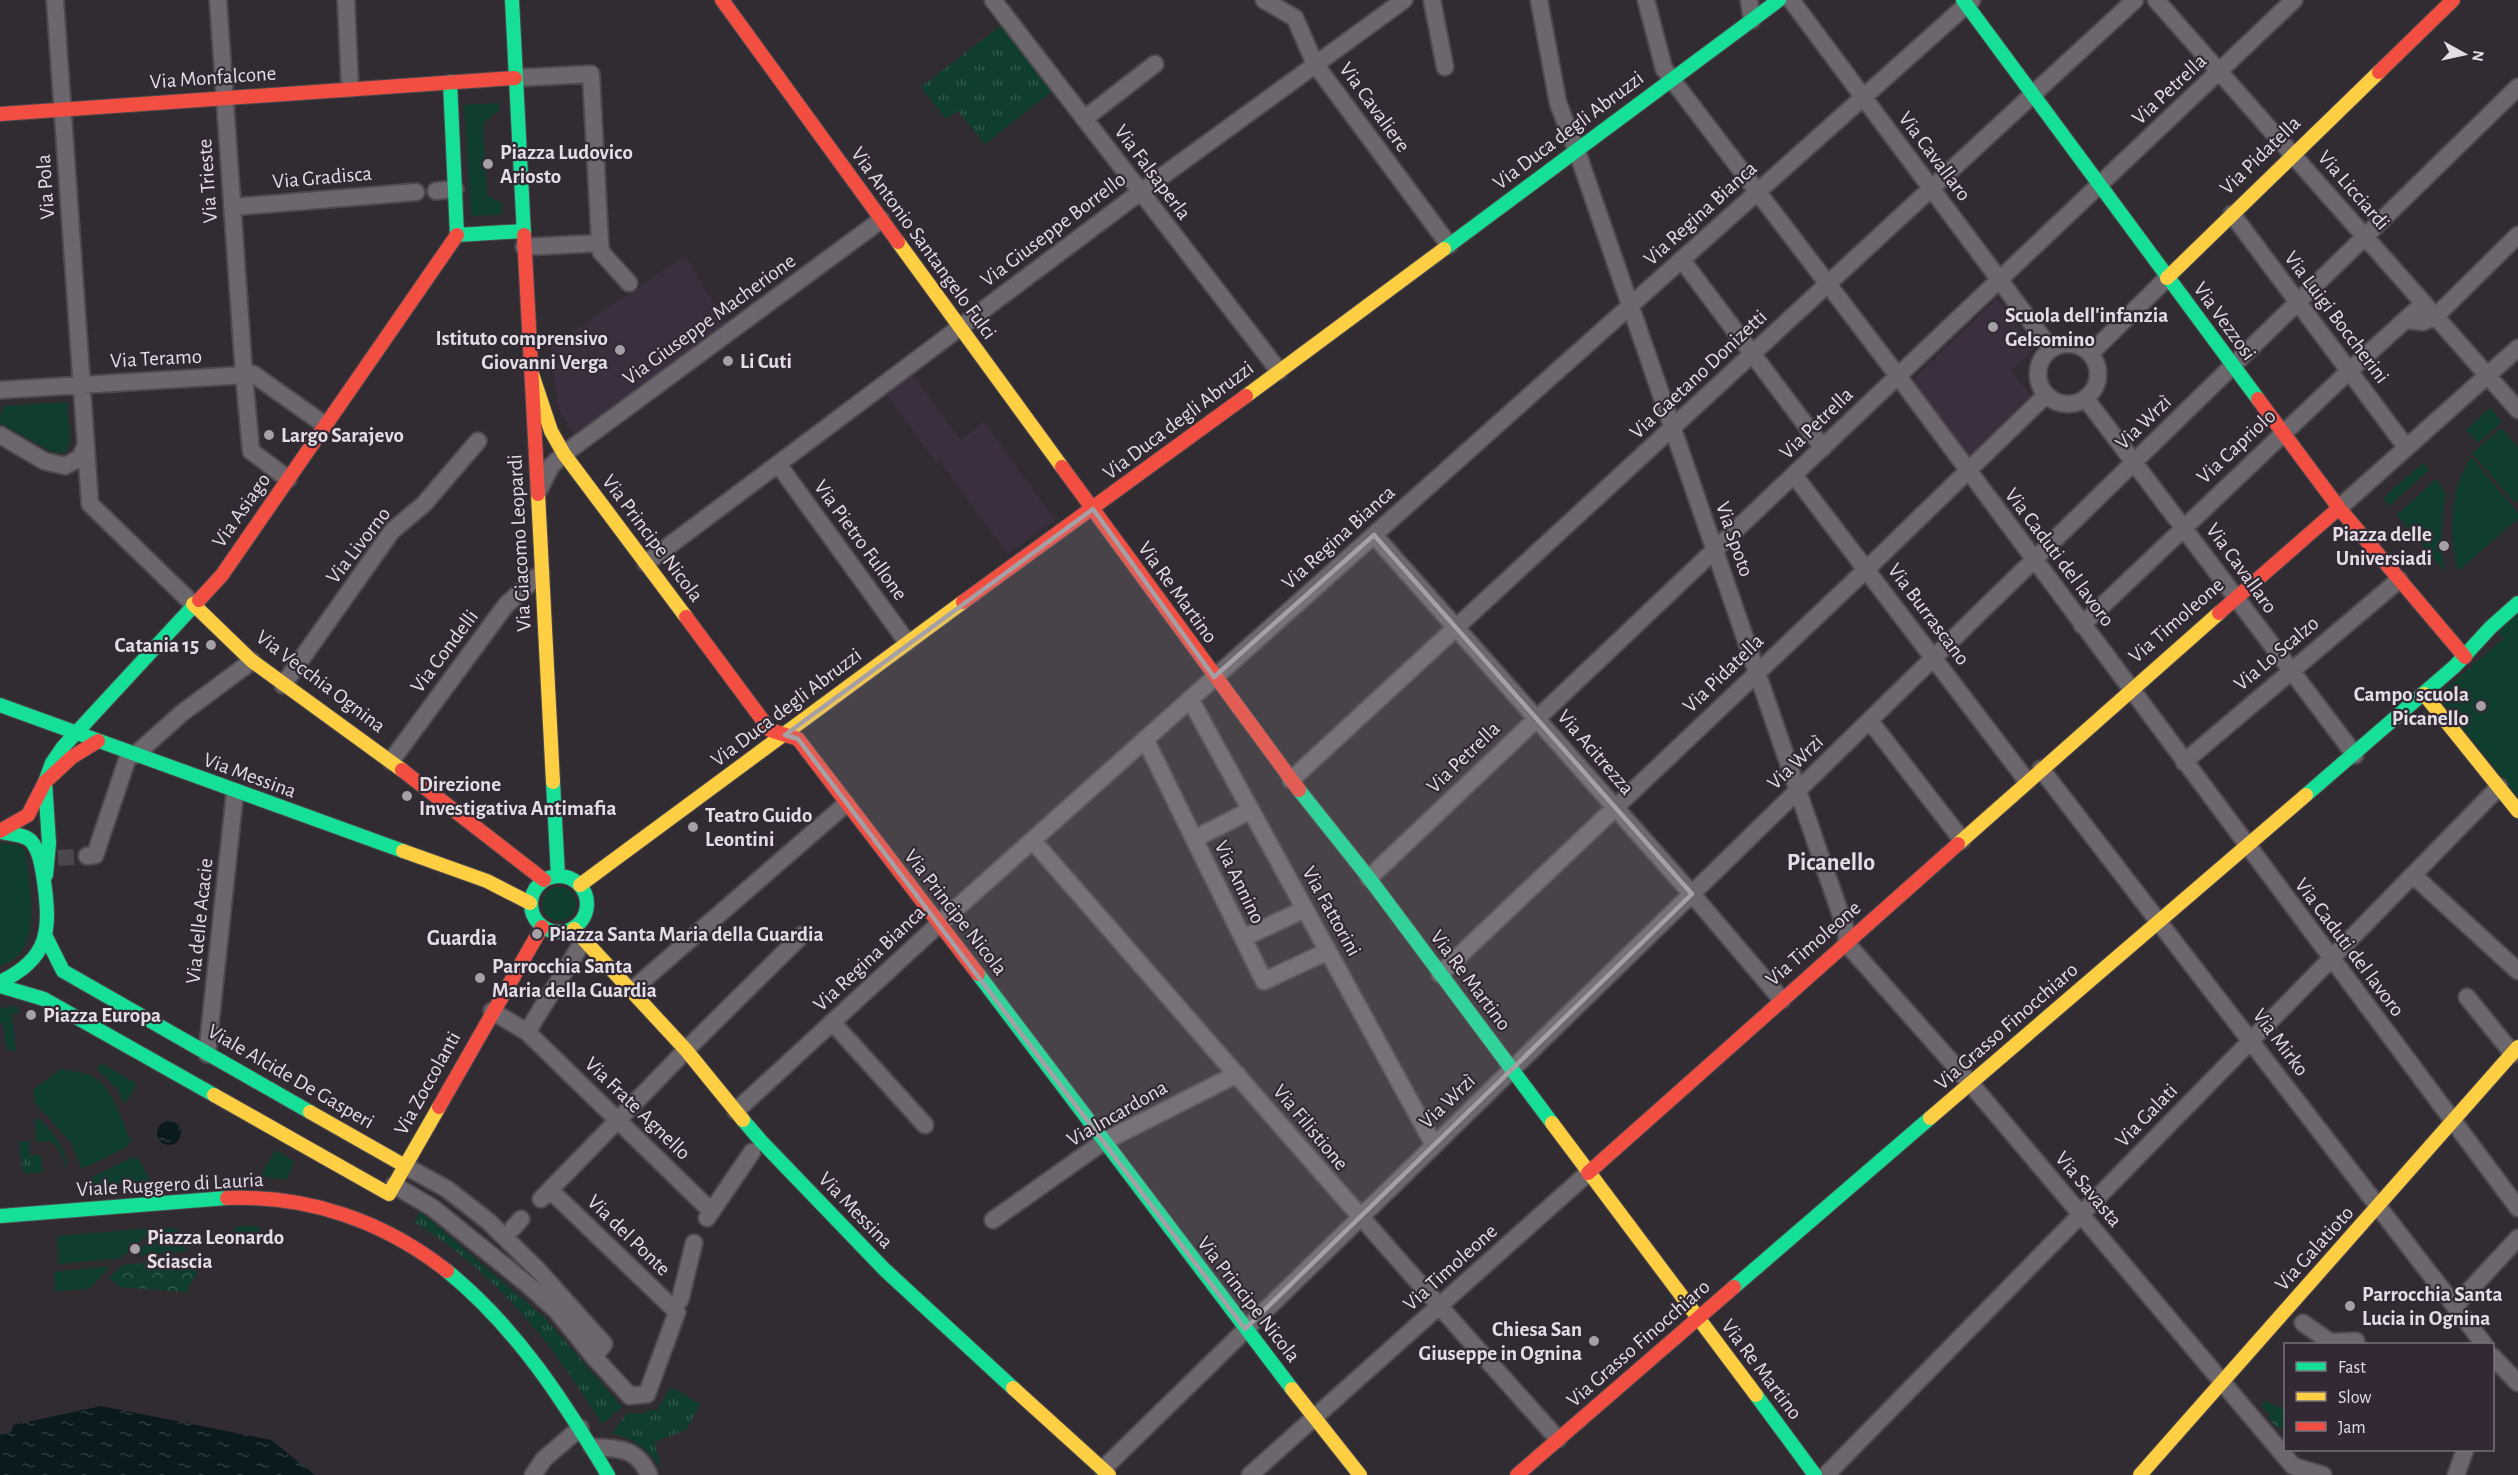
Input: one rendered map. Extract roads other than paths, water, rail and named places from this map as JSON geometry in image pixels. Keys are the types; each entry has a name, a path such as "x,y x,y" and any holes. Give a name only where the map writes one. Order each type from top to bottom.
{"main road":[{"path":"512,0 515,77"},
{"name":"Via Antonio Santangelo Fulci","path":"722,0 1093,510"},
{"name":"Via Duca degli Abruzzi","path":"580,885 908,642 1093,510 1779,0"},
{"name":"Via Pidatella","path":"2167,278 2453,0"},
{"name":"Via Vezzosi","path":"1968,2 2167,278 2339,508 2465,657"},
{"name":"Via Monfalcone","path":"0,114 430,83 450,88 515,77"},
{"name":"Via Giacomo Leopardi","path":"515,77 558,876"},
{"path":"450,88 455,189 454,239 524,246"},
{"name":"Via Asiago","path":"0,831 28,815 52,763 76,732 222,575 454,239"},
{"name":"Via Principe Nicola","path":"532,374 550,430 564,454 770,729 798,739 1245,1329 1360,1475"},
{"name":"Via Timoleone","path":"1588,1173 2041,769 2339,508"},
{"name":"Via Re Martino","path":"1093,510 1291,780 1369,878 1815,1475"},
{"name":"Via Grasso Finocchiaro","path":"1516,1475 2246,845 2355,755 2465,657 2491,627 2518,603"},
{"name":"Via Vecchia Ognina","path":"193,604 252,661 283,686 391,761 544,880"},
{"path":"2424,694 2518,811"},
{"name":"Via Messina","path":"0,705 235,792 487,881 530,903"},
{"path":"45,885 53,859 45,782 72,757 98,741"},
{"path":"0,831 21,836 34,844 45,885 46,938 24,969 0,984"},
{"path":"558,876 570,878 580,885 586,894 586,911 582,921 584,940 542,927 532,914 530,903 536,887 544,880 558,876"},
{"name":"Via Zoccolanti","path":"391,1189 489,1015 542,927"},
{"name":"Viale Alcide De Gasperi","path":"46,938 63,971 205,1068 391,1189"},
{"name":"Via Messina","path":"584,940 686,1050 761,1141 885,1270 1106,1472"},
{"name":"Viale Alcide De Gasperi","path":"0,984 44,999 61,1009 205,1068 405,1166"},
{"name":"Via Galatioto","path":"2140,1475 2379,1207 2515,1050"},
{"name":"Viale Ruggero di Lauria","path":"6,1215 222,1198 262,1198 300,1203 360,1220 409,1244 444,1267 472,1290 500,1318 533,1358 608,1475"}],"street":[{"name":"Via Pola","path":"55,0 85,380 85,447 90,504 95,509"},
{"name":"Via Trieste","path":"218,0 243,367 251,451 288,479"},
{"path":"346,0 350,88"},
{"name":"Via Falsaperla","path":"993,0 1139,193 1279,371"},
{"name":"Via Cavaliere","path":"1264,0 1295,18 1315,64 1449,246"},
{"name":"Via Giuseppe Borrello","path":"646,563 1139,193 1404,0"},
{"path":"1432,0 1445,67"},
{"name":"Via Spoto","path":"1539,0 1558,103 1576,149 1846,930 1847,944"},
{"name":"Via Caduti del lavoro","path":"1646,0 1664,69 1898,376 2518,1208"},
{"path":"1749,0 1752,20"},
{"name":"Via Cavallaro","path":"1791,0 2047,344"},
{"name":"Via Gaetano Donizetti","path":"1291,780 2135,0"},
{"name":"Via Licciardi","path":"2156,0 2518,411"},
{"name":"Via Petrella","path":"1369,878 2000,282 2294,0"},
{"name":"Via Regina Bianca","path":"736,1111 939,923 1968,2"},
{"path":"1084,119 1155,64"},
{"path":"515,77 591,74 601,252 629,283"},
{"name":"Via Wrzì","path":"1106,1472 1245,1329 2518,87"},
{"path":"436,191 455,189"},
{"name":"Via Gradisca","path":"232,207 416,192"},
{"name":"Via Luigi Boccherini","path":"2232,214 2406,447"},
{"name":"Via Giuseppe Macherione","path":"537,494 551,466 564,454 881,220"},
{"path":"2406,320 2422,322 2436,316 2518,235"},
{"path":"524,246 600,243"},
{"path":"1682,260 1823,448"},
{"name":"Via Pidatella","path":"2095,349 2167,278"},
{"name":"Via Capriolo","path":"2082,625 2349,371 2424,303"},
{"path":"2047,344 2076,345 2095,349 2099,374 2090,404 2069,405 2041,399 2039,367 2047,344"},
{"name":"Via Timoleone","path":"2339,508 2518,348"},
{"path":"243,367 325,425"},
{"name":"Via Teramo","path":"2,390 85,380 220,377 243,367"},
{"name":"Via Pidatella","path":"1440,974 1867,569 2041,399"},
{"name":"Via Cavallaro","path":"2090,404 2355,755"},
{"path":"0,435 44,461 65,466 80,458 85,447"},
{"name":"Via Livorno","path":"283,686 392,531 424,504 478,441"},
{"name":"Via Pietro Fullone","path":"778,464 908,642"},
{"name":"Via Burrascano","path":"1794,475 2027,782"},
{"name":"Via Vecchia Ognina","path":"95,509 193,604"},
{"name":"Via Acitrezza","path":"1374,534 1692,894 1782,1000"},
{"name":"Via Condelli","path":"391,761 506,605 541,573"},
{"name":"Via Lo Scalzo","path":"2184,762 2399,580"},
{"path":"87,856 95,855 132,754 252,661"},
{"name":"Via Fattorini","path":"1190,699 1434,1145"},
{"path":"1870,721 1962,840"},
{"name":"Via Annino","path":"1145,739 1264,981 1328,951"},
{"name":"Via Mirko","path":"2041,769 2482,1343"},
{"name":"Via Galati","path":"1826,1475 2499,787"},
{"name":"Via delle Acacie","path":"205,1068 235,792"},
{"path":"632,990 846,804"},
{"path":"1194,839 1251,810"},
{"name":"Via Filistione","path":"1033,841 1237,1074 1359,1218 1558,1439"},
{"path":"2413,875 2518,971"},
{"path":"1243,938 1305,909"},
{"path":"619,1120 802,935"},
{"path":"530,1035 584,940"},
{"name":"Via Savasta","path":"1847,944 1971,1084 2294,1463"},
{"path":"2467,997 2515,1050"},
{"name":"Via Frate Agnello","path":"489,1015 530,1035 619,1120 702,1227"},
{"path":"833,1023 925,1125"},
{"name":"Via Incardona","path":"993,1220 1103,1142 1237,1074"},
{"name":"Via del Ponte","path":"619,1120 545,1195 678,1306"},
{"path":"678,1306 702,1227 752,1152"},
{"name":"Viale Alcide De Gasperi","path":"405,1166 447,1189 505,1236 604,1344 594,1357"},
{"name":"Via Timoleone","path":"1250,1475 1588,1173"},
{"name":"Viale Alcide De Gasperi","path":"391,1189 433,1208 527,1284 556,1310 594,1357 630,1396 647,1394 678,1306"},
{"path":"2455,1306 2518,1238"},
{"path":"2303,1323 2330,1343 2356,1341"},
{"name":"Via Mirko","path":"2494,1358 2518,1383"},
{"path":"533,1475 544,1459 580,1428"},
{"path":"592,1447 630,1452 642,1460 649,1475"},
{"path":"2456,1475 2464,1451"},
{"path":"2294,1463 2323,1475"}],"water":[{"path":"169,1121 174,1122 180,1128 180,1138 174,1144 169,1145 164,1144 158,1138 157,1133 158,1128 164,1122"},
{"path":"101,1406 271,1440 315,1475 0,1475 0,1435 11,1432 13,1425"}],"tunnel":[{"path":"58,858 87,856"}],"place":[{"name":"Piazza Ludovico Ariosto","path":"488,164"},
{"name":"Scuola dell'infanzia Gelsomino","path":"1993,327"},
{"name":"Istituto comprensivo Giovanni Verga","path":"620,350"},
{"name":"Li Cuti","path":"728,361"},
{"name":"Largo Sarajevo","path":"269,435"},
{"name":"Piazza delle Universiadi","path":"2444,546"},
{"name":"Catania 15","path":"211,645"},
{"name":"Campo scuola Picanello","path":"2481,706"},
{"name":"Direzione Investigativa Antimafia","path":"407,796"},
{"name":"Teatro Guido Leontini","path":"693,827"},
{"name":"Piazza Santa Maria della Guardia","path":"537,934"},
{"name":"Parrocchia Santa Maria della Guardia","path":"480,978"},
{"name":"Piazza Europa","path":"31,1015"},
{"name":"Piazza Leonardo Sciascia","path":"135,1249"},
{"name":"Parrocchia Santa Lucia in Ognina","path":"2350,1306"},
{"name":"Chiesa San Giuseppe in Ognina","path":"1594,1341"}],"district":[{"name":"Picanello","path":"1831,862"},
{"name":"Guardia","path":"462,937"}]}
